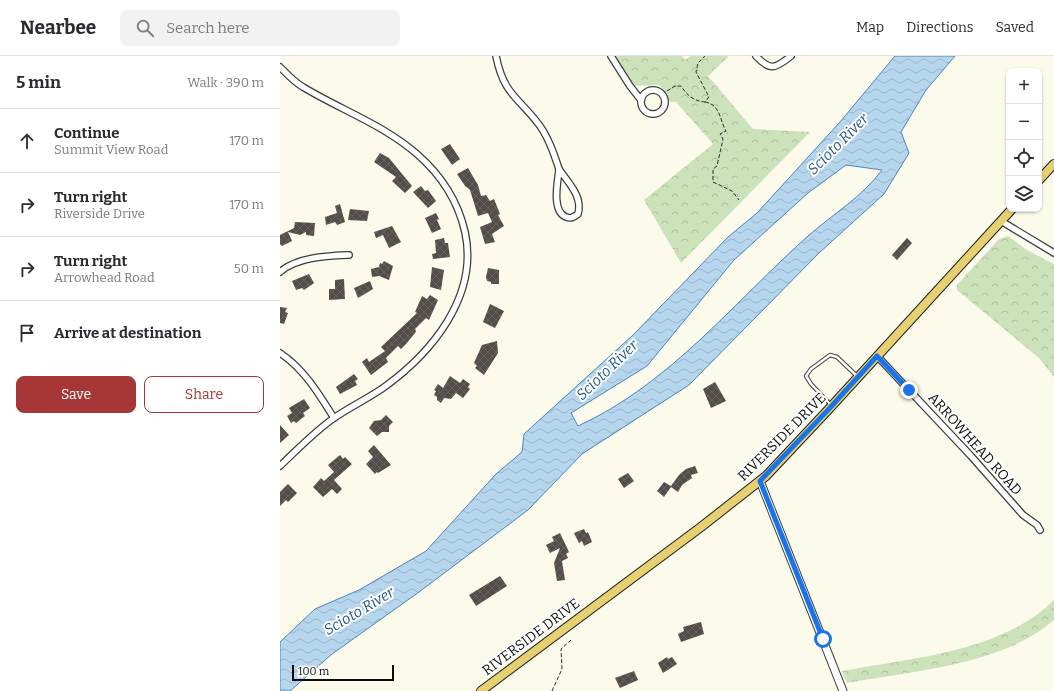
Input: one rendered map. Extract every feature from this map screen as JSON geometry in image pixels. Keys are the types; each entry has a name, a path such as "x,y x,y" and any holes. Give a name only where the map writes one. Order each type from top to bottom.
{"main road":[{"path":"1042,177 1054,164"},
{"name":"RIVERSIDE DRIVE","path":"481,691 760,481 832,406 1009,212"}],"street":[{"path":"496,56 503,81 509,92 540,126 551,146 559,169 575,190 579,202 578,214 574,218 563,216 556,202 559,169"},
{"path":"611,56 630,86 641,100 645,111 656,113 664,105 662,94 655,90 648,91 641,100"},
{"path":"756,56 764,64 771,67 778,66 791,56"},
{"path":"280,67 301,86 396,137 427,162 450,192 462,222 466,237 466,275 460,296 450,320 428,348 393,380 362,402 334,418 304,443 280,466"},
{"path":"1001,221 1054,253"},
{"path":"280,272 288,264 332,255 349,255"},
{"path":"280,353 290,360 313,386 334,418"},
{"name":"ARROWHEAD ROAD","path":"877,356 971,456 1023,515 1037,525 1040,530"},
{"path":"760,481 843,691"}],"lane":[{"path":"832,406 811,384 806,376 810,369 830,354 837,357 858,377"}],"path":[{"path":"705,56 698,63 696,72 708,92 709,97 705,102"},
{"path":"662,94 675,86 681,86 696,102 711,103 719,112 726,131 720,134 723,139 718,166 713,169 713,182 732,191 739,200"},
{"path":"552,691 562,669 561,649 571,640"}],"green space":[{"path":"611,56 682,56 685,60 690,56 729,56 708,76 753,129 810,132 681,263 644,200 713,144 676,102 670,102 660,85 630,86"},
{"path":"1008,236 1027,250 1054,264 1054,377 1039,358 957,290 957,285 999,239"},
{"path":"1054,600 1054,620 1033,635 1009,647 983,657 928,670 847,683 842,671 926,657 982,642 1009,631 1033,617"}],"water":[{"name":"Scioto River","path":"895,56 955,56 926,90 901,132 909,153 884,194 819,253 689,385 582,454 528,510 419,592 332,654 290,691 280,691 280,642 315,609 359,590 426,551 496,474 522,452 524,434 633,335 728,237 757,213 840,122","holes":["846,165 882,170 866,189 808,236 672,365 642,388 611,408 578,426 571,413 647,366 734,260 808,193"]}],"building":[{"path":"450,144 460,159 452,165 441,149"},
{"path":"380,153 389,158 412,186 405,193 392,181 396,177 374,162"},
{"path":"468,168 478,185 481,196 486,195 490,201 494,199 500,214 498,215 504,226 492,234 495,242 485,244 480,227 492,222 488,213 478,216 470,190 465,186 457,174"},
{"path":"421,186 425,191 428,190 436,201 428,208 413,192"},
{"path":"340,204 345,222 337,225 335,222 326,225 325,217 337,213 335,206"},
{"path":"350,209 369,211 367,221 348,220"},
{"path":"436,213 441,229 432,233 425,218"},
{"path":"295,222 315,223 314,236 306,235 306,232 300,235 288,232 292,241 282,246 280,244 280,235 294,228"},
{"path":"392,226 401,242 389,248 383,235 376,238 374,232"},
{"path":"444,238 445,243 448,243 450,257 433,259 432,254 436,253 435,240"},
{"path":"907,238 912,243 897,260 892,255"},
{"path":"384,261 393,266 389,280 379,276 372,277 371,269 379,267 380,263 382,264"},
{"path":"432,267 444,270 441,290 430,287"},
{"path":"488,268 499,270 499,284 491,284 491,282 487,281 486,277"},
{"path":"309,274 314,283 304,290 302,288 296,290 292,281"},
{"path":"344,279 345,299 329,300 329,289 335,289 335,280"},
{"path":"370,281 373,289 358,298 354,288"},
{"path":"430,295 438,300 429,320 426,318 415,329 415,333 406,344 401,349 398,346 386,358 388,362 371,375 362,362 367,358 369,362 385,351 381,347 417,313 415,312 422,296 427,299"},
{"path":"490,304 504,311 495,328 483,322"},
{"path":"280,307 287,308 285,312 288,313 284,324 280,323"},
{"path":"497,341 498,353 484,375 475,368 477,366 474,363 482,345"},
{"path":"354,374 358,379 355,381 357,385 340,394 336,387"},
{"path":"450,376 460,383 463,379 470,384 468,387 470,389 463,398 456,393 451,399 444,398 441,403 434,395 436,391 434,390 438,384 443,388"},
{"path":"715,382 726,401 711,408 703,389"},
{"path":"304,399 310,408 303,413 305,416 296,423 294,421 291,423 287,416 292,413 289,408"},
{"path":"386,415 393,422 389,426 389,432 382,432 377,436 369,428 374,421 381,420"},
{"path":"280,425 289,435 280,443"},
{"path":"374,445 391,465 375,474 366,464 373,457 368,451"},
{"path":"340,455 343,459 345,457 352,464 334,480 342,489 337,494 332,489 323,497 313,487 321,478 324,481 334,472 328,465"},
{"path":"695,466 698,473 691,475 692,478 682,485 678,492 671,487 664,497 657,491 664,482 671,486 679,475 686,469"},
{"path":"628,473 634,481 624,488 618,479"},
{"path":"288,484 297,493 288,502 286,500 280,506 280,492"},
{"path":"584,529 586,533 588,532 592,542 584,546 582,541 579,543 574,533"},
{"path":"560,533 569,552 566,554 568,558 562,561 565,580 557,581 554,563 560,548 550,553 546,545 554,541 552,537"},
{"path":"500,576 507,586 476,606 469,595"},
{"path":"701,622 704,634 681,642 678,634 684,631 683,627"},
{"path":"667,657 668,659 672,657 677,664 663,673 658,663"},
{"path":"634,671 638,680 620,688 615,678"}],"route":[{"path":"823,639 760,481 778,464 877,356 909,390"}]}
